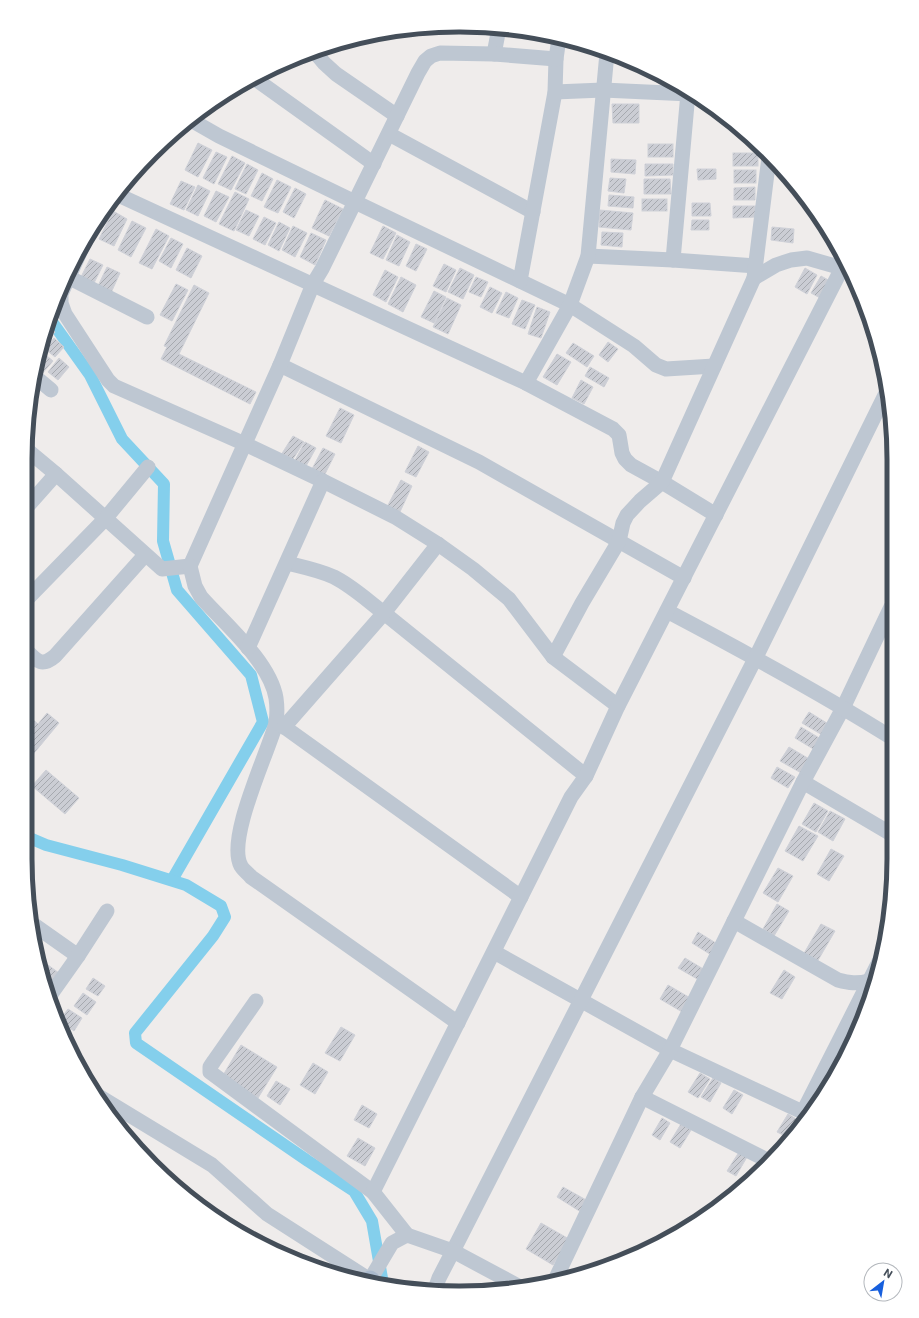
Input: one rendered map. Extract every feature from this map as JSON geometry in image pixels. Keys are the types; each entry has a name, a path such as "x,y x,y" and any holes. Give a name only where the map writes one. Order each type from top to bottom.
{"street":[{"path":"494,54 497,34"},
{"path":"520,281 555,92 558,44"},
{"path":"521,897 280,724 276,698 270,680 262,664 201,597 195,586 188,566 245,444 280,365 313,284 425,61 431,56 440,53 494,54 556,59"},
{"path":"318,56 336,74 397,116"},
{"path":"526,383 570,305 588,256 606,59"},
{"path":"259,82 374,164"},
{"path":"555,92 603,90 679,93"},
{"path":"673,260 688,99"},
{"path":"196,123 219,136 570,305 624,339 647,358 666,369 714,366"},
{"path":"388,134 533,212"},
{"path":"553,657 582,603 619,541 623,523 627,515 640,501 662,482 714,366 755,272 768,164"},
{"path":"122,197 526,383 614,429 619,435 622,453 631,465 716,515"},
{"path":"588,256 673,260 755,272 791,260 807,258 841,266"},
{"path":"373,1192 571,797 586,776 618,706 844,272"},
{"path":"72,279 147,317"},
{"path":"60,309 108,380 114,386 245,444 323,481 395,517 438,544 473,569 509,599 553,657 618,706"},
{"path":"280,365 479,462 684,578"},
{"path":"39,380 51,390"},
{"path":"437,1285 439,1278 756,658 883,402"},
{"path":"32,454 162,569 188,566"},
{"path":"32,594 105,519 148,467"},
{"path":"32,501 56,474"},
{"path":"248,648 323,481"},
{"path":"438,544 384,613 280,724 245,812 238,836 238,851 240,866 251,877 458,1023"},
{"path":"32,656 42,663 49,662 145,555"},
{"path":"287,563 318,570 334,578 384,613 586,776"},
{"path":"667,611 756,658 844,708 887,735"},
{"path":"558,1274 642,1097 670,1050 803,782 844,708 887,617"},
{"path":"803,782 887,831"},
{"path":"54,992 107,911"},
{"path":"734,921 838,980 858,984 868,983"},
{"path":"38,928 78,956"},
{"path":"494,952 670,1050 803,1113"},
{"path":"256,1001 210,1067 210,1072 373,1192 407,1235 453,1251 512,1282"},
{"path":"815,1096 861,1005"},
{"path":"642,1097 764,1159"},
{"path":"108,1102 212,1165 267,1214 361,1274"},
{"path":"372,1277 392,1243 407,1235"}],"building":[{"path":"612,104 639,104 639,123 613,123"},
{"path":"198,143 212,150 198,177 185,170"},
{"path":"648,144 673,144 673,157 648,157"},
{"path":"216,152 227,157 214,184 203,178"},
{"path":"733,153 758,153 758,166 733,166"},
{"path":"232,156 245,163 231,190 218,184"},
{"path":"611,159 636,160 635,174 611,172"},
{"path":"247,164 258,170 246,194 235,189"},
{"path":"645,164 673,164 673,175 645,176"},
{"path":"697,169 716,169 716,179 698,180"},
{"path":"734,170 756,170 756,183 734,183"},
{"path":"262,173 273,179 262,201 251,196"},
{"path":"610,178 626,179 624,193 608,191"},
{"path":"644,179 670,179 671,194 644,194"},
{"path":"277,180 291,187 278,213 264,207"},
{"path":"181,181 195,187 184,210 170,204"},
{"path":"198,185 210,191 198,216 186,210"},
{"path":"755,187 755,200 734,200 734,188"},
{"path":"295,188 306,194 294,218 283,212"},
{"path":"216,191 229,197 216,222 204,216"},
{"path":"235,192 249,199 234,231 219,224"},
{"path":"609,195 634,197 633,208 608,206"},
{"path":"642,199 667,199 667,211 642,211"},
{"path":"325,200 343,209 329,236 312,228"},
{"path":"692,203 710,203 711,216 692,216"},
{"path":"733,206 756,206 756,217 733,218"},
{"path":"246,210 259,216 249,236 236,230"},
{"path":"600,210 633,213 631,230 599,227"},
{"path":"113,211 127,219 114,246 99,239"},
{"path":"264,217 276,223 265,245 253,239"},
{"path":"692,220 709,220 709,230 691,230"},
{"path":"132,221 146,228 131,257 118,250"},
{"path":"279,222 290,228 279,251 268,245"},
{"path":"293,226 307,233 295,257 282,250"},
{"path":"383,226 396,233 383,259 370,253"},
{"path":"772,227 794,229 793,243 771,240"},
{"path":"156,229 169,236 152,269 139,263"},
{"path":"602,232 623,233 622,247 601,245"},
{"path":"311,233 326,240 315,265 300,257"},
{"path":"397,235 410,242 399,266 386,260"},
{"path":"171,238 183,244 171,268 159,261"},
{"path":"416,244 427,249 416,271 406,266"},
{"path":"187,248 202,256 191,278 176,270"},
{"path":"90,259 103,265 93,285 80,279"},
{"path":"444,264 456,270 446,292 433,286"},
{"path":"107,267 120,273 110,295 97,288"},
{"path":"460,268 474,275 463,299 448,292"},
{"path":"805,268 817,275 807,294 795,287"},
{"path":"385,270 398,277 386,302 373,295"},
{"path":"821,276 832,282 822,299 811,293"},
{"path":"401,277 416,285 403,312 388,304"},
{"path":"476,277 488,282 481,297 469,292"},
{"path":"176,284 188,290 172,321 160,315"},
{"path":"194,285 209,293 179,354 256,392 250,404 161,359 167,347 164,346"},
{"path":"490,287 502,293 492,313 480,307"},
{"path":"434,291 446,297 434,323 421,317"},
{"path":"506,292 518,298 509,318 496,313"},
{"path":"447,298 461,305 448,334 433,327"},
{"path":"522,300 535,305 525,329 512,324"},
{"path":"537,307 550,312 541,338 528,334"},
{"path":"53,330 55,332 50,337"},
{"path":"54,338 64,347 55,357 47,350 48,345"},
{"path":"608,342 618,349 608,362 599,355"},
{"path":"573,343 594,356 587,367 566,353"},
{"path":"557,354 571,362 557,385 543,377"},
{"path":"46,355 53,361 40,374"},
{"path":"59,358 69,367 58,380 48,372"},
{"path":"590,367 609,378 604,387 585,376"},
{"path":"581,380 593,387 584,404 572,398"},
{"path":"340,408 354,415 341,443 326,436"},
{"path":"293,436 304,442 291,462 281,455"},
{"path":"305,442 316,448 305,468 294,462"},
{"path":"418,446 429,452 416,477 405,472"},
{"path":"323,448 335,454 324,476 312,469"},
{"path":"401,480 412,486 399,514 387,507"},
{"path":"809,712 830,725 824,736 802,723"},
{"path":"47,713 59,723 32,756 32,719 38,724"},
{"path":"801,727 821,739 815,750 795,738"},
{"path":"789,747 811,760 803,774 780,761"},
{"path":"777,767 795,777 788,788 771,778"},
{"path":"46,770 79,798 65,814 32,786"},
{"path":"814,803 828,811 816,832 802,824"},
{"path":"830,811 845,819 833,841 818,832"},
{"path":"799,826 818,836 803,861 785,851"},
{"path":"831,849 844,856 829,881 817,874"},
{"path":"778,868 793,876 778,902 763,893"},
{"path":"777,904 789,911 774,936 763,929"},
{"path":"821,924 835,931 817,962 803,955"},
{"path":"698,932 719,945 713,956 692,943"},
{"path":"685,958 705,970 699,980 678,968"},
{"path":"48,965 59,973 51,984 47,969"},
{"path":"784,970 795,977 782,999 770,993"},
{"path":"93,978 105,986 98,996 86,989"},
{"path":"668,985 692,999 684,1013 660,999"},
{"path":"83,993 96,1002 87,1015 74,1006"},
{"path":"68,1009 82,1018 74,1031 67,1026 63,1016"},
{"path":"341,1027 355,1035 340,1061 325,1053"},
{"path":"241,1045 277,1067 258,1098 222,1077"},
{"path":"313,1063 328,1072 315,1094 300,1085"},
{"path":"700,1073 710,1079 698,1098 688,1092"},
{"path":"713,1078 721,1083 710,1102 701,1097"},
{"path":"276,1081 290,1089 280,1105 267,1096"},
{"path":"734,1090 743,1095 732,1114 723,1108"},
{"path":"362,1105 377,1114 369,1128 354,1120"},
{"path":"788,1114 798,1120 785,1136 777,1132"},
{"path":"662,1118 670,1123 660,1140 652,1135"},
{"path":"681,1124 691,1130 680,1148 670,1142"},
{"path":"358,1138 375,1148 365,1166 347,1156"},
{"path":"739,1152 747,1157 736,1176 727,1171"},
{"path":"563,1187 588,1201 581,1212 557,1197"},
{"path":"541,1223 569,1239 553,1265 526,1249"}],"waterway":[{"path":"54,325 90,375 122,439 164,484 163,541 177,590 251,675 263,722 172,880"},
{"path":"32,839 46,845 122,865 186,885 221,906 225,917 213,936 135,1033 136,1043 354,1191 372,1221 382,1279"}]}
